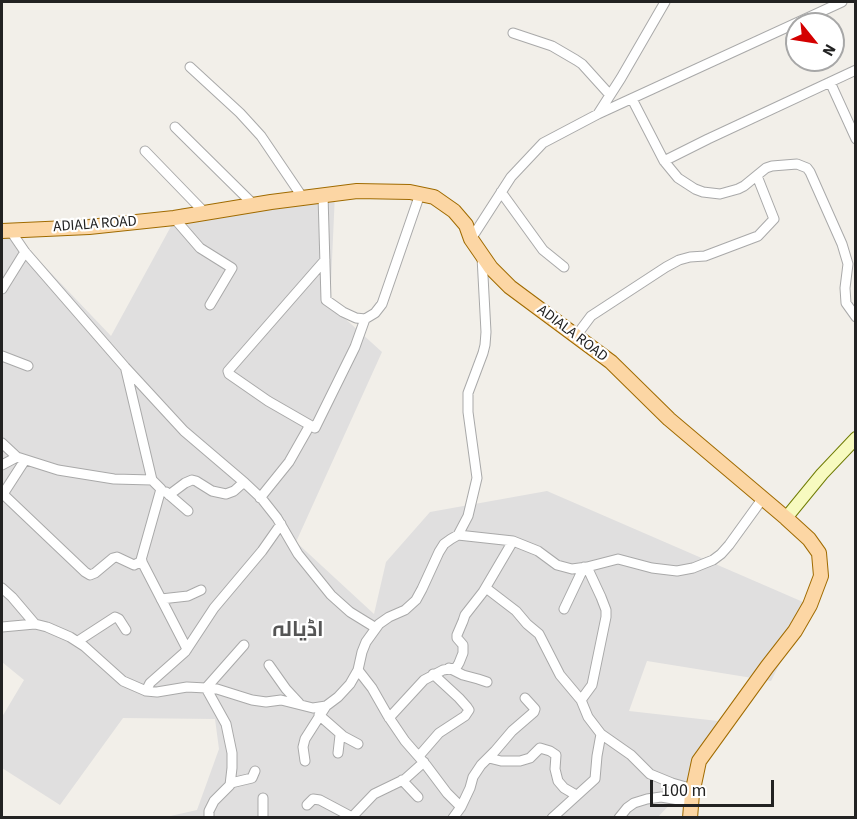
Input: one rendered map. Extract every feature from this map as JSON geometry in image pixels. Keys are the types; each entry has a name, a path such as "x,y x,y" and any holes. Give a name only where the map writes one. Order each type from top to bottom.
{"main road":[{"name":"ADIALA ROAD","path":"6,230 174,219 357,191 410,192 434,197 454,210 466,225 471,239 491,268 510,287 611,362 669,419 809,539 819,553 821,576 810,605 795,631 766,667 699,761 693,808"}],"street":[{"path":"598,114 665,2"},
{"path":"471,239 511,177 543,143 598,114 842,2"},
{"path":"513,33 552,46 576,60 610,95"},
{"path":"190,66 240,112 261,136 303,198"},
{"path":"664,161 855,70"},
{"path":"830,82 855,139"},
{"path":"632,99 664,161 678,178 703,192 720,194 738,189 766,168 790,164 805,166 810,172 842,244 848,264 844,288 846,303 855,317"},
{"path":"174,127 254,205"},
{"path":"145,151 206,214"},
{"path":"576,336 591,316 666,267 679,260 705,256 758,236 774,219 757,176"},
{"path":"501,192 543,250 564,267"},
{"path":"323,195 326,300 356,318 365,318 375,313 382,304 420,194"},
{"path":"174,219 200,248 232,268 210,305"},
{"path":"6,230 125,368 184,431 260,498 277,518 298,554 331,595 350,612 376,628"},
{"path":"2,289 25,252"},
{"path":"304,761 305,739 326,706 350,684 358,670 366,642 379,624 405,610 416,600 444,544 458,535 468,516 477,478 468,412 468,393 485,345 482,255"},
{"path":"325,260 228,371 229,374 268,401 315,428 355,347 365,318"},
{"path":"2,356 28,366"},
{"path":"125,368 152,480 188,511"},
{"path":"260,498 289,462 310,425"},
{"path":"786,518 855,438"},
{"path":"2,443 21,459 58,470 114,479 152,480"},
{"path":"2,465 21,459"},
{"path":"21,459 4,495 85,572 90,575 95,573 117,557 134,565 142,561"},
{"path":"188,649 141,560 165,492 192,480 212,491 226,495 234,492 244,482"},
{"path":"458,535 513,541 538,551 557,565 572,569 618,558 660,570 677,571 693,568 722,554 763,498"},
{"path":"146,691 150,683 188,649 214,608 262,551 281,524"},
{"path":"389,718 424,680 449,668 456,668 463,653 457,635 465,615 486,588 513,541"},
{"path":"564,609 585,567"},
{"path":"581,700 592,685 606,617 601,597 585,567"},
{"path":"2,588 35,624"},
{"path":"486,588 516,611 539,634 560,675 581,700 588,717 601,734 632,755 650,774 693,808"},
{"path":"161,599 188,596 201,590"},
{"path":"78,641 115,617 126,630"},
{"path":"2,627 35,624 47,627 78,641 123,681 146,691 157,692 187,687 206,688 217,689 252,700 266,702 281,700 313,708 326,706"},
{"path":"206,688 244,645"},
{"path":"269,665 292,697 302,706"},
{"path":"449,668 487,682"},
{"path":"358,670 405,741 461,807"},
{"path":"307,805 313,799 320,800 352,817 374,794 410,775 439,733 465,716 468,710 434,674"},
{"path":"206,688 226,724 232,753 231,783 214,801 209,811 209,818"},
{"path":"453,818 461,807 481,765 535,709 525,698"},
{"path":"319,715 340,735 358,744"},
{"path":"552,818 596,779 601,734"},
{"path":"338,753 340,735"},
{"path":"489,758 501,761 520,760 530,758 540,748 550,751 555,754 558,781 564,788 576,795"},
{"path":"231,783 252,778 255,771"},
{"path":"402,780 418,797"},
{"path":"619,818 634,803 661,797 693,808"},
{"path":"263,798 263,818"}],"shaded area":[{"path":"335,193 330,305 382,352 296,542 374,614 386,562 430,512 547,491 810,605 771,681 647,661 629,711 727,722 683,797 674,800 658,817 166,817 197,810 219,749 215,719 123,718 60,805 2,768 2,717 24,680 2,662 2,237 10,230 111,336 181,208 303,198"}],"district":[{"name":"اڈیالہ","path":"298,631"}]}
